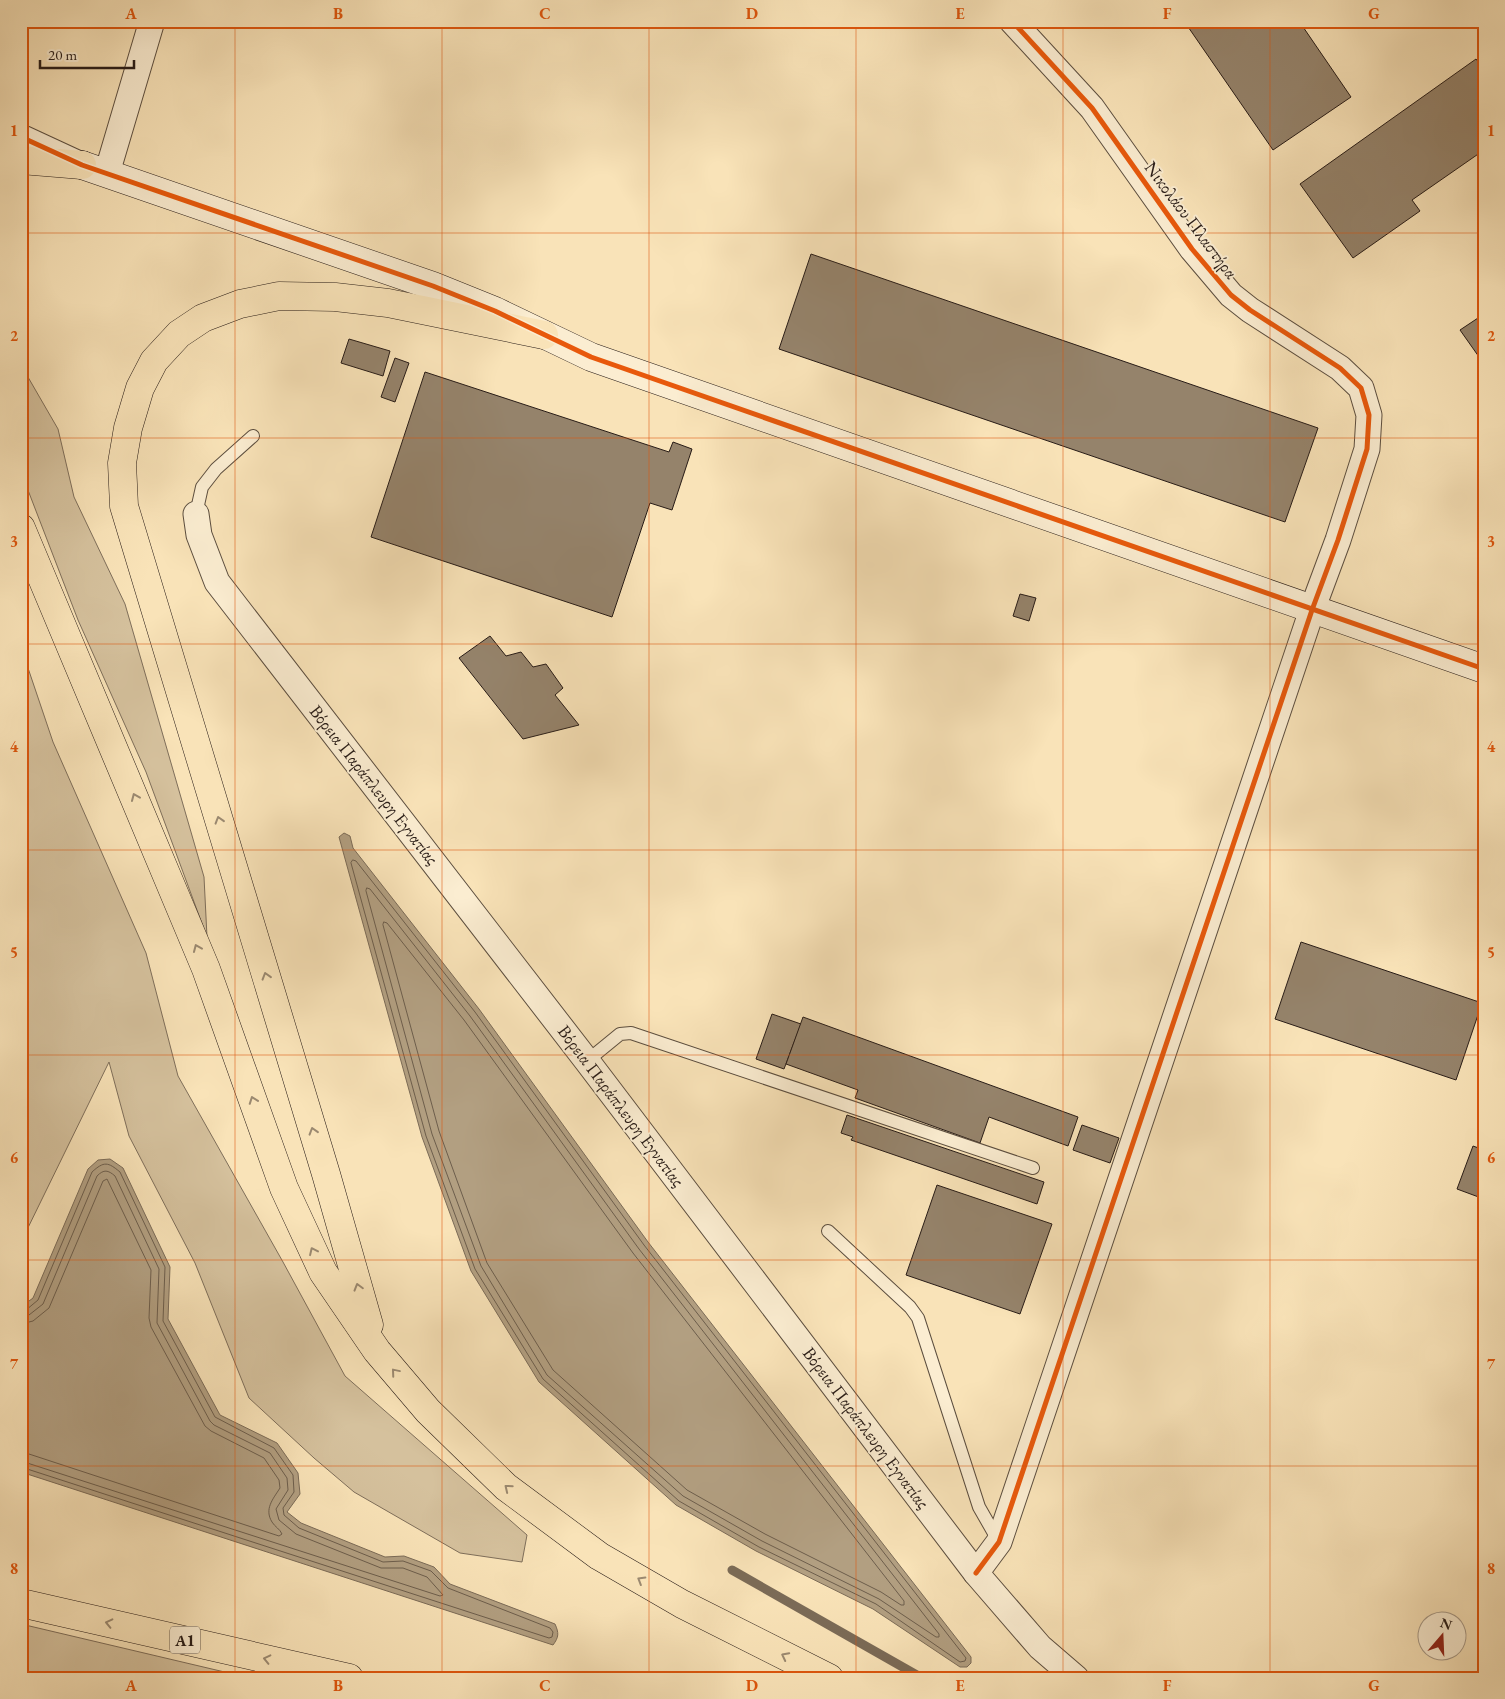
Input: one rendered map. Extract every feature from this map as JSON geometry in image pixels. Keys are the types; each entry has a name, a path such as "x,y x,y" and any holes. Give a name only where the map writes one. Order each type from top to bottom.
{"highway":[{"path":"21,160 94,169"},
{"path":"377,1351 326,1174 124,506 122,463 128,428 140,388 154,361 179,334 203,318 240,304 279,296 336,297 388,303 544,336"},
{"path":"21,528 206,969 284,1188 323,1272 377,1351 428,1411 506,1487 599,1556 682,1604 829,1678"},
{"name":"Α1","path":"21,1603 349,1678"}],"street":[{"path":"94,169 152,21"},
{"name":"Νικολάου Πλαστήρα","path":"976,1573 999,1542 1312,610 1338,540 1367,449 1369,415 1361,388 1340,368 1250,310 1226,290 1192,249 1092,108 1012,21"},
{"path":"21,136 94,169 433,286 600,360 1484,669"},
{"name":"Βόρεια Παράπλευρη Εγνατίας","path":"196,514 199,535 217,582 587,1061 976,1573 1040,1647 1076,1678"}],"lane":[{"path":"196,514 202,487 216,469 253,436"},
{"path":"587,1061 620,1034 631,1033 1034,1168"},
{"path":"828,1231 910,1307 918,1318 979,1507 999,1542"}],"shaded area":[{"path":"21,365 58,429 74,497 125,604 204,877 207,937 146,772 78,620 21,472"},
{"path":"21,667 28,668 53,742 146,953 178,1076 345,1376 527,1535 522,1562 460,1553 354,1492 249,1398 195,1263 129,1136 109,1062 21,1242 21,883 28,845 21,780"},
{"path":"21,1624 250,1678 45,1678 21,1672"}],"water":[{"path":"344,833 350,836 353,848 479,1009 648,1242 971,1657 971,1663 967,1667 960,1667 873,1609 756,1551 676,1505 539,1382 471,1271 422,1137 339,837"},
{"path":"110,1159 123,1168 170,1267 168,1319 220,1415 277,1443 298,1473 300,1494 287,1512 301,1523 385,1557 404,1556 434,1567 450,1584 555,1624 558,1635 553,1645 21,1472 21,1307 33,1298 88,1169 98,1160"}],"building":[{"path":"1184,21 1299,21 1351,97 1273,150"},
{"path":"1476,59 1484,69 1484,150 1412,200 1420,211 1353,258 1300,184"},
{"path":"811,254 1318,428 1285,522 779,349"},
{"path":"1484,314 1484,364 1460,330"},
{"path":"349,339 390,351 383,376 341,363"},
{"path":"395,358 409,363 395,402 381,397"},
{"path":"425,372 669,452 673,442 692,449 672,510 650,503 612,617 371,537"},
{"path":"1020,594 1036,598 1029,621 1013,616"},
{"path":"490,636 506,656 521,652 533,667 546,664 563,688 555,695 579,725 523,739 459,658"},
{"path":"1301,942 1482,1003 1456,1080 1275,1019"},
{"path":"772,1014 801,1024 784,1069 756,1059"},
{"path":"803,1017 1078,1117 1068,1146 989,1117 980,1143 855,1098 858,1090 786,1064"},
{"path":"847,1115 1044,1182 1037,1204 851,1140 853,1137 841,1133"},
{"path":"1082,1125 1119,1138 1110,1163 1073,1150"},
{"path":"1473,1146 1484,1150 1484,1199 1457,1189"},
{"path":"937,1185 1052,1224 1020,1314 906,1275"}],"waterway":[{"path":"732,1570 922,1678"}],"cycle path":[{"path":"976,1573 999,1542 1312,610 1338,540 1367,449 1369,415 1361,388 1340,368 1250,310 1231,295 1192,249 1092,108 1012,21"},
{"path":"21,137 82,165 433,286 495,311 591,357 1484,669"}]}
